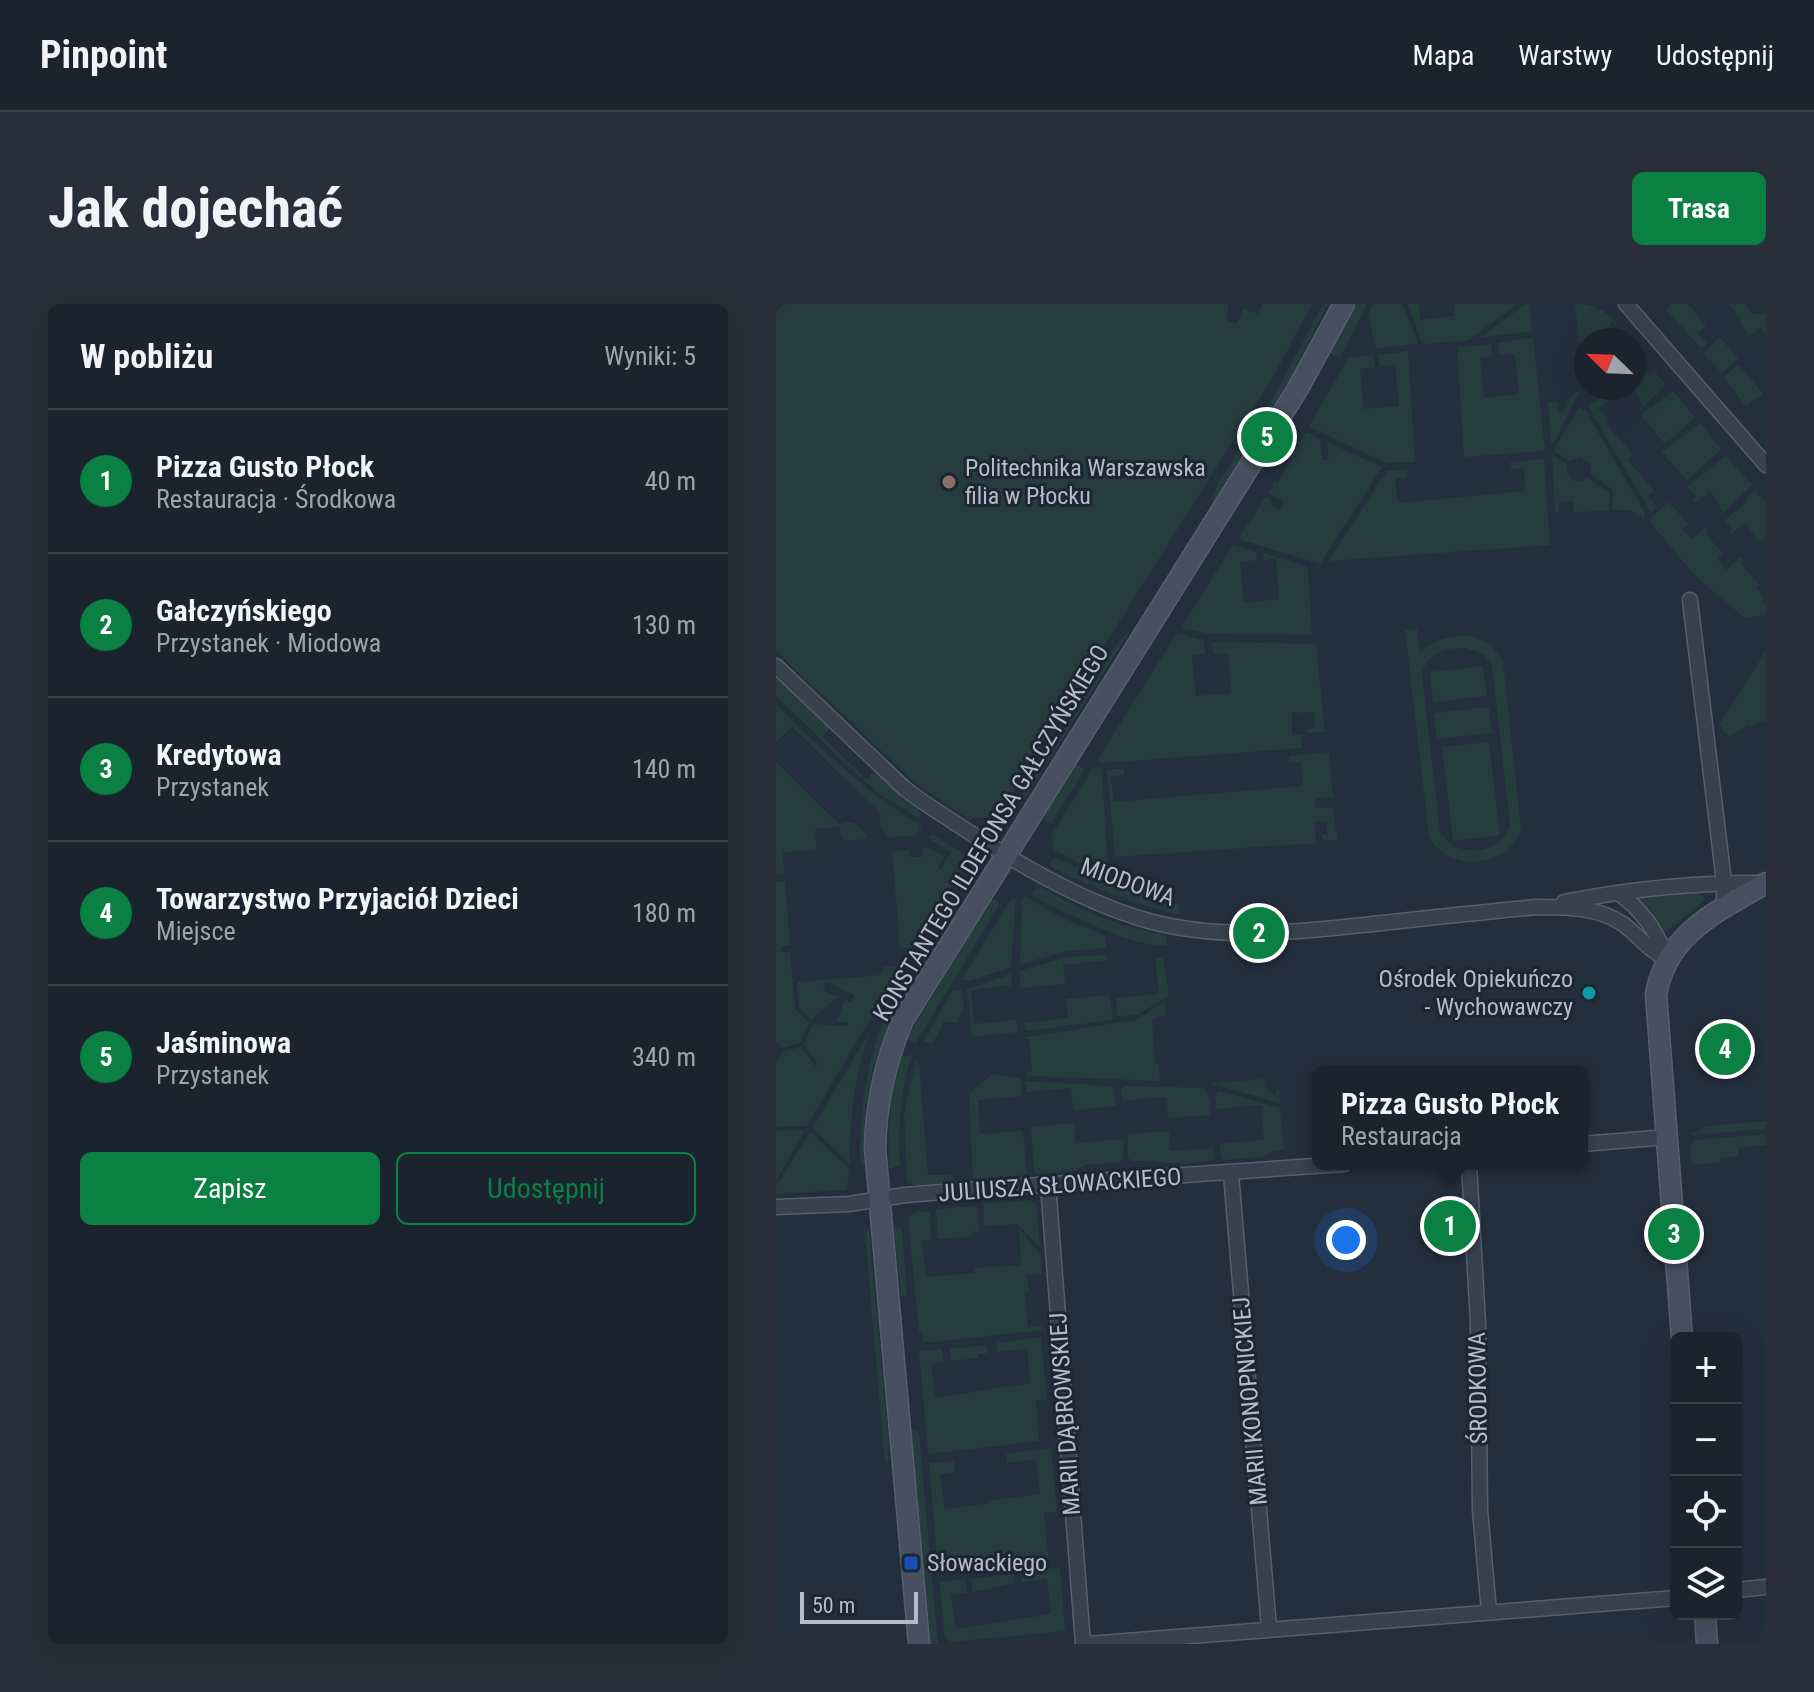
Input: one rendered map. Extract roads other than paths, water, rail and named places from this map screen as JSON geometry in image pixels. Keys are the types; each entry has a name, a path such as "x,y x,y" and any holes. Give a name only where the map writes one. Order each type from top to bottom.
{"street":[{"name":"KONSTANTEGO ILDEFONSA GAŁCZYŃSKIEGO","path":"1325,338 1338,304"},
{"name":"KONSTANTEGO ILDEFONSA GAŁCZYŃSKIEGO","path":"919,1644 878,1200 875,1121 885,1067 903,1020 1297,390 1344,304"},
{"path":"1626,304 1766,465"},
{"path":"1690,600 1724,882 1724,908"},
{"name":"MIODOWA","path":"776,666 904,788 949,820 1058,883 1118,911 1152,922 1208,932 1306,931 1537,907"},
{"path":"1537,907 1618,893 1724,882 1766,883"},
{"path":"1682,1332 1656,1003 1658,985 1668,959 1691,929 1766,883"},
{"path":"1618,893 1648,919 1668,959"},
{"path":"1537,907 1573,906 1599,913 1620,923 1654,953 1668,959"},
{"path":"1588,1144 1667,1137"},
{"name":"JULIUSZA SŁOWACKIEGO","path":"776,1207 849,1204 905,1195 1048,1184 1312,1167"},
{"name":"ŚRODKOWA","path":"1469,1170 1478,1323 1480,1510 1489,1612"},
{"name":"MARII KONOPNICKIEJ","path":"1231,1174 1269,1628"},
{"name":"MARII DĄBROWSKIEJ","path":"1048,1184 1086,1644"},
{"path":"1742,1589 1766,1587"},
{"path":"1086,1644 1670,1598"},
{"path":"1705,1620 1707,1644"}],"place":[{"name":"Jaśminowa","path":"1267,437"},
{"name":"Politechnika Warszawska filia w Płocku","path":"949,482"},
{"name":"Gałczyńskiego","path":"1259,933"},
{"name":"Ośrodek Opiekuńczo - Wychowawczy","path":"1589,993"},
{"name":"Towarzystwo Przyjaciół Dzieci","path":"1725,1049"},
{"name":"Pizza Gusto Płock","path":"1450,1226"},
{"name":"Kredytowa","path":"1674,1234"},
{"name":"Słowackiego","path":"911,1563"}]}
